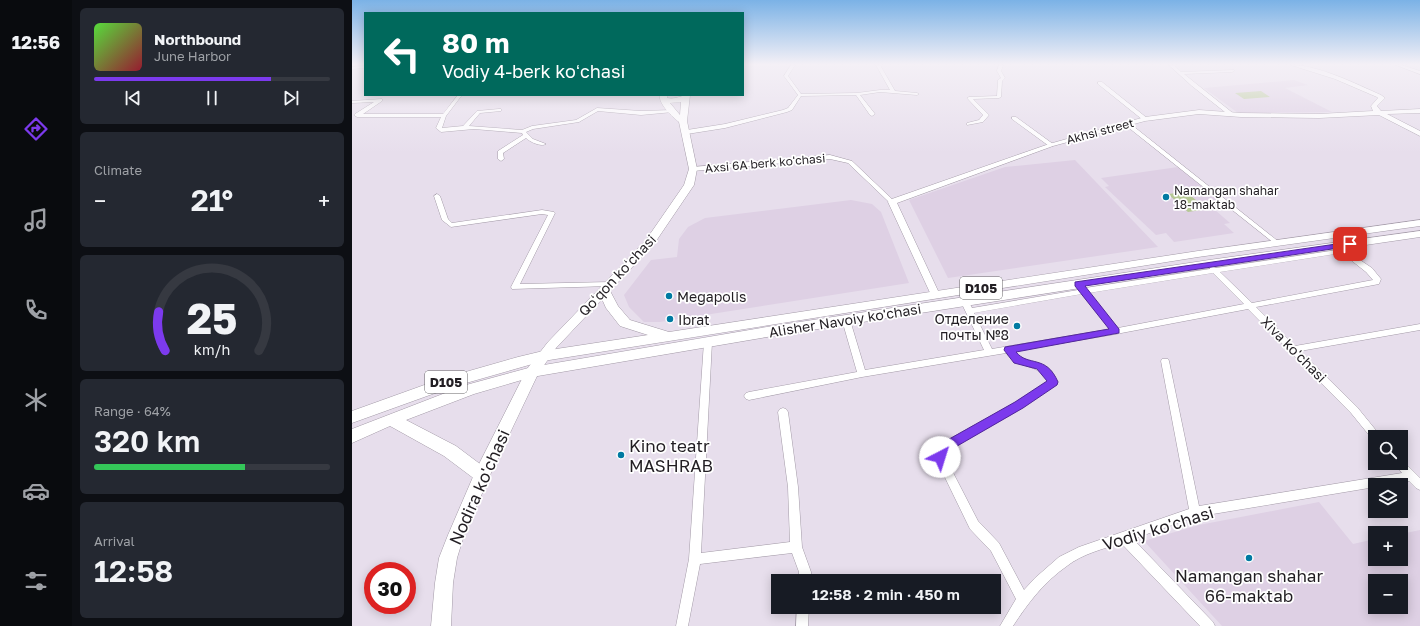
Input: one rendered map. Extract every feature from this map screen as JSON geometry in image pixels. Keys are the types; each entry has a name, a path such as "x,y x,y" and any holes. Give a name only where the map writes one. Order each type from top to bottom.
{"main road":[{"name":"Qoʻqon koʻchasi","path":"543,356 650,242 689,185 693,169 687,132 683,121 686,96"},
{"path":"664,97 675,100 686,96"},
{"name":"Qoʻqon koʻchasi","path":"664,97 675,116 683,121"},
{"name":"Alisher Navoiy ko'chasi","path":"543,356 1277,243 1420,224"},
{"name":"Alisher Navoiy ko'chasi","path":"352,436 391,419 471,389 532,372 846,320 967,306 1339,249 1420,234"},
{"path":"607,287 612,308 625,323 670,336"},
{"name":"Nodira ko'chasi","path":"441,626 444,583 448,558 482,475 532,372 543,356"},
{"name":"D105","path":"352,417 444,383 502,365 543,356"},
{"path":"391,419 450,450 482,475"}],"street":[{"path":"687,132 725,126 785,111 790,109 800,95 845,94"},
{"path":"857,94 872,114"},
{"path":"969,124 982,121 986,115 985,112 974,105 969,98 999,97 999,94"},
{"path":"1114,94 1145,119"},
{"path":"1206,94 1232,115"},
{"path":"1375,94 1382,98 1374,108 1380,114 1420,134"},
{"path":"459,96 444,116 440,128 441,130 464,128 525,134 531,140 544,144"},
{"path":"352,102 380,100 357,115 444,116"},
{"path":"501,159 500,152 525,134 538,127 576,121 597,109 640,113 673,111"},
{"path":"464,128 479,112 499,110"},
{"name":"Akhsi street","path":"892,202 1051,145 1126,123 1145,119 1199,112 1232,115 1332,116 1420,111"},
{"path":"1014,118 1051,145"},
{"path":"1126,123 1277,243"},
{"name":"Axsi 6А berk ko'chasi","path":"693,169 830,157 850,162 892,202"},
{"path":"437,196 445,220 451,225 542,212 552,213 515,288 607,287"},
{"path":"892,202 898,212 935,295"},
{"path":"749,396 862,374 1116,331 1376,282 1377,279 1375,275 1339,249"},
{"name":"Xiva ko'chasi","path":"1212,268 1354,410 1370,430"},
{"path":"1081,288 1116,331"},
{"path":"967,306 990,353"},
{"path":"846,320 862,374"},
{"path":"1294,349 1420,327"},
{"path":"682,626 695,559 708,342"},
{"path":"1009,350 1017,360 1040,366 1051,377 1053,382 1019,405 948,445 941,453 940,457 974,525 995,547 1023,600"},
{"path":"1165,361 1195,512"},
{"path":"783,412 793,487 796,547 805,574"},
{"path":"1405,470 1420,485"},
{"name":"Vodiy ko'chasi","path":"1006,626 1023,600 1039,582 1063,561 1083,552 1195,512 1411,476"},
{"path":"1124,538 1209,626"},
{"path":"695,559 796,547"},
{"path":"802,626 803,614"}],"shaded area":[{"path":"1212,94 1297,94 1332,112 1238,113"},
{"path":"1075,160 1158,247 948,278 909,200 1005,167"},
{"name":"Namangan shahar 18-maktab","path":"1178,167 1229,208 1215,210 1230,223 1224,224 1234,233 1174,242 1166,233 1156,235 1105,187 1109,186 1101,178"},
{"path":"851,200 872,204 881,212 909,283 660,322 644,322 629,307 624,295 651,260 677,257 679,239 688,227 705,218"},
{"name":"Namangan shahar 66-maktab","path":"1319,502 1353,544 1368,541 1368,566 1408,566 1408,533 1420,530 1420,626 1222,626 1144,541 1199,525"}],"green space":[{"path":"1237,94 1266,94 1270,97 1244,99"},
{"path":"1186,192 1207,209 1188,212 1168,194"}],"place":[{"name":"Namangan shahar 18-maktab","path":"1166,197"},
{"name":"Megapolis","path":"669,296"},
{"name":"Ibrat","path":"670,319"},
{"name":"Отделение почты №8","path":"1017,326"},
{"name":"Kino teatr MASHRAB","path":"621,455"},
{"name":"Namangan shahar 66-maktab","path":"1249,558"}],"route":[{"path":"940,457 941,453 948,445 1019,405 1053,382 1051,377 1040,366 1017,360 1009,350 1116,331 1078,284 1350,244"}]}
